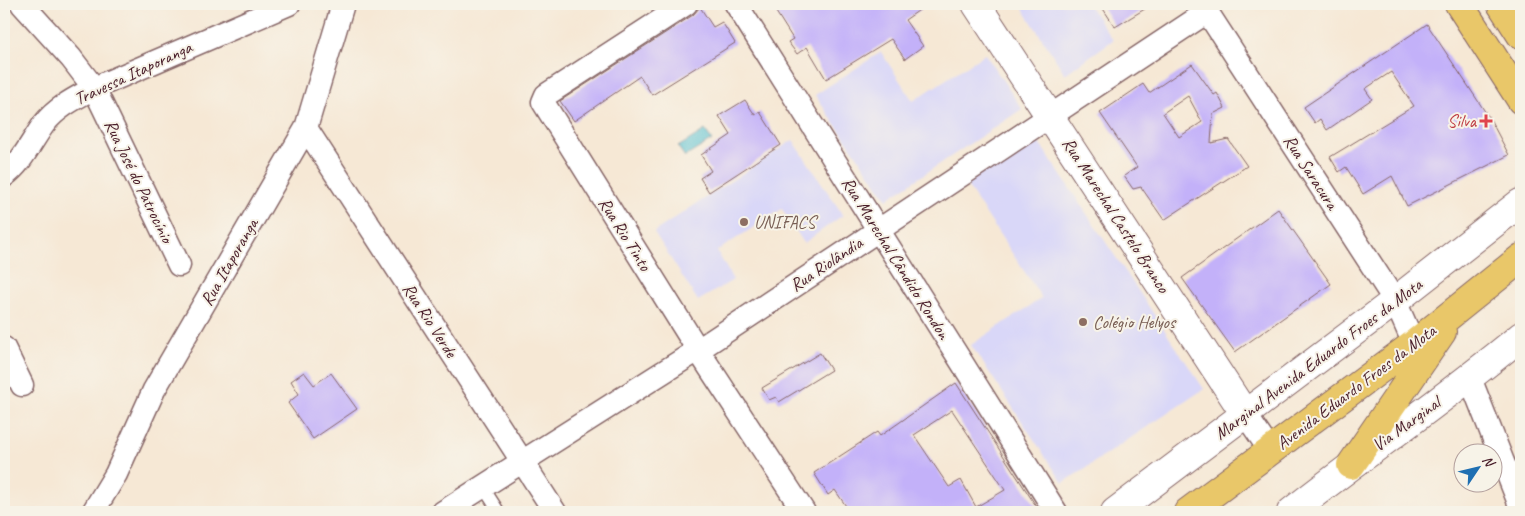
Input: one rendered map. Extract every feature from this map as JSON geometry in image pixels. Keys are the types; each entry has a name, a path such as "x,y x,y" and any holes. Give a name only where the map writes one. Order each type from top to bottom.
{"main road":[{"path":"1459,4 1521,100"},
{"path":"1501,4 1521,35"},
{"name":"Avenida Eduardo Froes da Mota","path":"1188,512 1414,344 1519,258"},
{"path":"1351,464 1456,311"}],"street":[{"name":"Rua José do Patrocínio","path":"22,4 94,88 179,265"},
{"name":"Rua Itaporanga","path":"93,512 116,474 154,390 306,128 343,4"},
{"name":"Rua Rio Tinto","path":"686,4 546,95 543,102 698,350 804,512"},
{"name":"Rua Marechal Cândido Rondon","path":"736,4 1056,512"},
{"name":"Rua Marechal Castelo Branco","path":"976,4 1052,116 1270,452"},
{"name":"Travessa Itaporanga","path":"4,176 29,149 54,113 94,88 282,5"},
{"name":"Rua Riolândia","path":"443,512 698,350 1052,116 1205,8"},
{"name":"Rua Saracura","path":"1205,8 1394,302 1414,344"},
{"name":"Rua Rio Verde","path":"306,128 555,512"},
{"name":"Marginal Avenida Eduardo Froes da Mota","path":"1115,512 1394,302 1520,203"},
{"name":"Via Marginal","path":"1291,512 1351,464 1470,378 1521,336"},
{"path":"4,348 22,385"},
{"path":"1470,378 1521,508"}],"lane":[{"path":"483,487 499,512"}],"shaded area":[{"path":"1020,4 1088,4 1113,40 1065,74"},
{"path":"881,52 913,101 985,54 1022,109 887,199 815,95"},
{"name":"Colégio Helyos","path":"1034,135 1204,389 1063,483 971,345 1042,298 964,181"},
{"path":"793,140 843,215 804,243 782,209 717,251 733,280 698,301 654,232"}],"water":[{"path":"705,130 712,140 685,157 678,147"}],"building":[{"path":"771,4 928,4 905,20 923,46 905,59 891,39 826,79 807,47 797,54 788,42 793,39"},
{"path":"1100,4 1153,4 1115,27"},
{"path":"700,7 713,27 722,22 735,43 652,95 640,76 574,121 560,101 693,15"},
{"path":"1427,24 1490,119 1509,155 1407,206 1392,176 1363,194 1346,167 1339,172 1330,157 1414,106 1391,72 1365,89 1372,99 1327,130 1320,119 1315,123 1304,107"},
{"path":"1192,64 1214,95 1217,93 1225,108 1213,114 1211,143 1228,139 1247,166 1164,220 1141,187 1133,189 1124,176 1137,167 1100,113 1143,84 1149,93","holes":["1188,96 1202,122 1179,137 1163,113"]},
{"path":"745,100 755,115 760,112 781,145 709,192 700,178 711,171 701,155 731,135 719,116"},
{"path":"1278,209 1331,284 1235,352 1182,278"},
{"path":"820,353 831,370 779,402 776,397 769,400 762,388"},
{"path":"304,372 314,385 331,373 357,409 313,439 288,403 299,394 291,381"},
{"path":"956,383 1040,512 850,512 835,490 828,495 814,473 877,432 880,436","holes":["952,410 1005,490 976,507 961,480 949,487 914,435"]}],"place":[{"name":"Silva","path":"1486,121"},
{"name":"UNIFACS","path":"744,222"},
{"name":"Colégio Helyos","path":"1083,322"}]}
